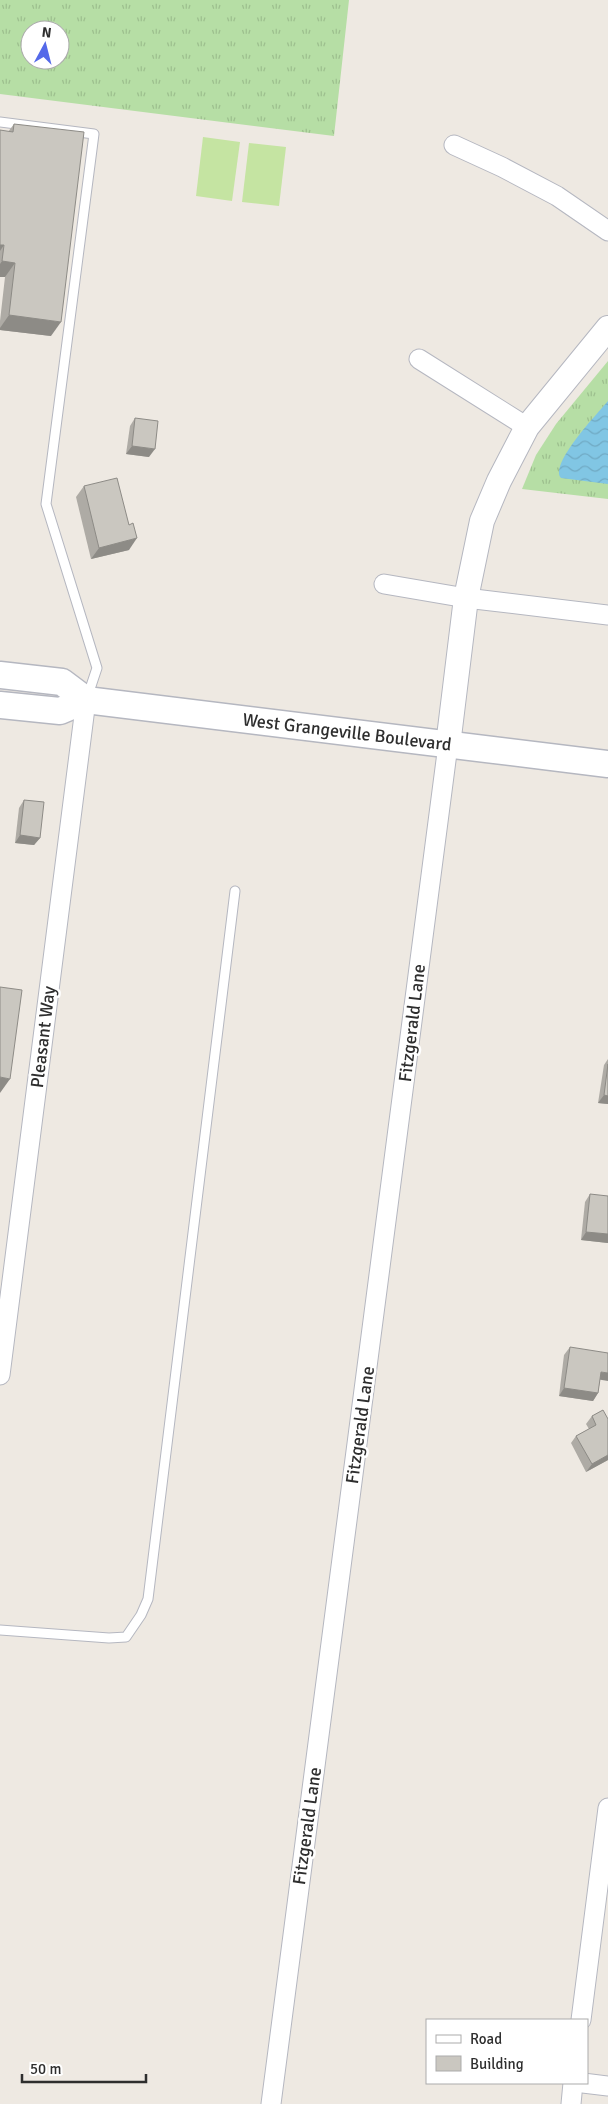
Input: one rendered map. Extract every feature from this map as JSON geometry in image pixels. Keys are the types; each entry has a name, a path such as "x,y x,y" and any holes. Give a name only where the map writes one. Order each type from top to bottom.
{"main road":[{"name":"West Grangeville Boulevard","path":"0,674 62,682 86,700 608,764"},
{"path":"0,705 60,711 86,700"}],"street":[{"path":"454,145 502,167 557,196 608,231"},
{"path":"448,745 466,598 482,521 499,481 527,427 608,328"},
{"path":"419,359 527,427"},
{"path":"384,584 466,598 608,615"},
{"name":"Pleasant Way","path":"0,1375 86,700"},
{"name":"Fitzgerald Lane","path":"271,2104 448,745"},
{"path":"581,2019 605,1852 608,1808"},
{"path":"571,2104 573,2084"},
{"path":"588,2084 608,2086"}],"lane":[{"path":"0,122 94,134 46,504 97,668 86,700"},
{"path":"0,1630 109,1638 126,1637 141,1615 148,1600 235,892"}],"green space":[{"path":"0,0 349,0 334,136 0,94"},
{"path":"203,137 240,142 232,201 196,196"},
{"path":"249,143 286,147 279,206 242,202"},
{"path":"608,361 608,499 522,489 536,455 556,424"}],"water":[{"path":"608,401 608,484 561,478 559,471 568,451"}],"building":[{"path":"14,124 84,132 61,322 9,315 15,263 2,261 4,245 0,245 0,130 13,132"},
{"path":"135,418 158,421 155,449 132,446"},
{"path":"117,478 129,525 133,523 137,538 99,548 84,486"},
{"path":"24,800 44,802 40,838 20,835"},
{"path":"0,987 22,990 10,1079 0,1077"},
{"path":"608,1064 608,1096 604,1095"},
{"path":"590,1194 608,1196 608,1234 586,1232"},
{"path":"570,1347 608,1353 608,1373 601,1372 598,1393 564,1388"},
{"path":"603,1410 608,1419 608,1455 592,1464 576,1436 596,1425 592,1416"}]}
